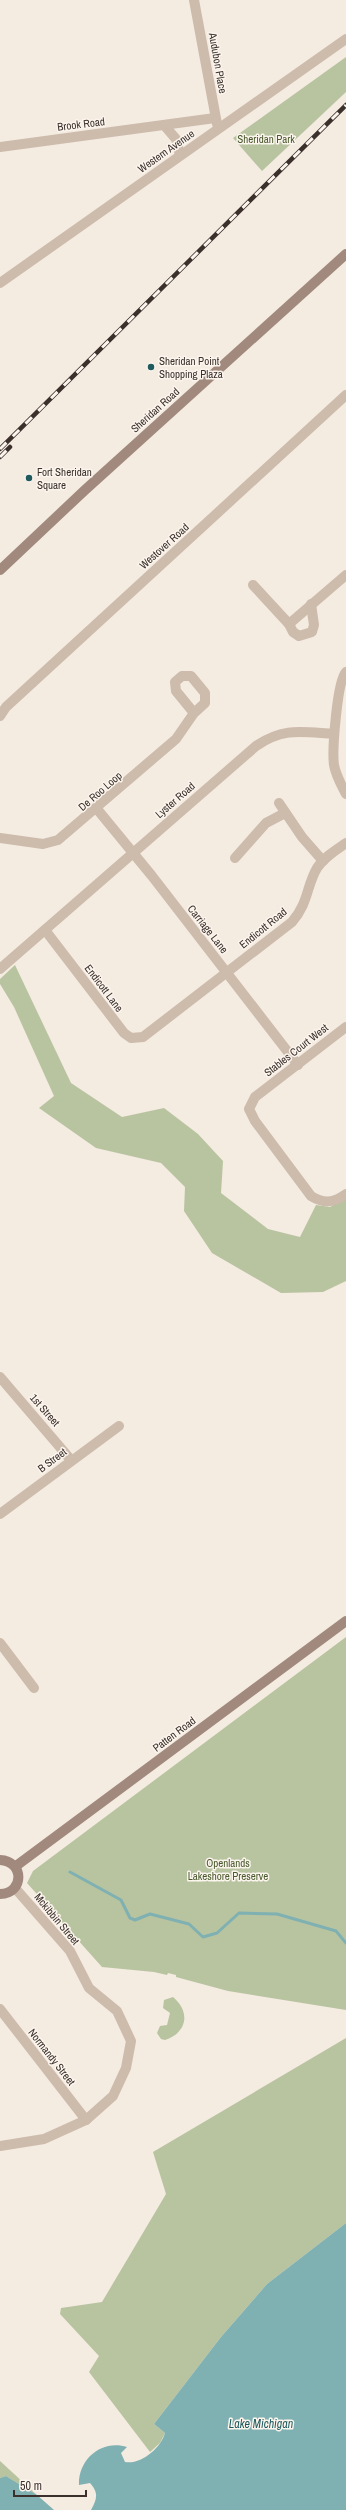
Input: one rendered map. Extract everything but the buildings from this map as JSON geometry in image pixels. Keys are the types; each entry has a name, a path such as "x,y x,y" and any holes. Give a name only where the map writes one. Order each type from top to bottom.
{"street":[{"name":"Audubon Place","path":"194,0 218,130"},
{"name":"Western Avenue","path":"0,283 346,39"},
{"name":"Brook Road","path":"0,147 215,118"},
{"path":"164,125 176,139 180,155"},
{"name":"Sheridan Road","path":"0,570 85,490 346,254"},
{"name":"Westover Road","path":"0,716 6,707 346,395"},
{"path":"289,624 346,575"},
{"path":"253,585 289,624 293,632 299,636 312,632 314,625 311,604"},
{"path":"346,672 341,684 334,734 334,765 346,794"},
{"name":"De Roo Loop","path":"0,838 43,844 51,843 66,836 176,739 194,713"},
{"name":"Lyster Road","path":"1,967 267,738 289,731 334,734"},
{"path":"279,804 323,861"},
{"name":"Carriage Lane","path":"97,809 133,852 298,1065"},
{"path":"235,858 266,823 285,813"},
{"name":"Endicott Road","path":"154,1029 292,922 306,904 317,868 323,861 346,843"},
{"name":"Endicott Lane","path":"45,930 124,1033 138,1039 154,1029"},
{"name":"Stables Court West","path":"346,1027 255,1097 249,1109 255,1121 311,1196 321,1202 339,1199 346,1194"},
{"name":"1st Street","path":"0,1377 71,1460"},
{"name":"B Street","path":"0,1514 71,1460 119,1426"},
{"name":"Patten Road","path":"16,1866 346,1621"},
{"path":"0,1643 34,1688"},
{"path":"0,1860 6,1860 16,1866 19,1877 15,1888 6,1894 0,1894"},
{"name":"Mckibbin Street","path":"0,2146 44,2139 86,2120 113,2096 126,2068 131,2041 117,2011 89,1988 70,1951 15,1888"},
{"name":"Normandy Street","path":"0,2009 86,2120"}],"green space":[{"name":"Sheridan Park","path":"346,57 346,92 262,171 233,138"},
{"path":"15,965 71,1083 122,1117 164,1108 198,1134 223,1161 221,1193 268,1229 300,1237 316,1205 330,1207 346,1198 346,1281 323,1292 281,1293 212,1253 184,1211 185,1187 161,1163 96,1148 39,1108 54,1096 14,1007 0,984 0,979"},
{"name":"Openlands Lakeshore Preserve","path":"346,1637 346,2010 228,1991 176,1977 176,1975 168,1973 167,1975 154,1972 102,1967 27,1883 33,1871"},
{"path":"173,1997 182,2009 184,2022 178,2032 165,2040 161,2039 157,2033 160,2026 167,2025 170,2013 163,2008 164,2000"},
{"path":"346,2038 346,2223 267,2284 221,2337 154,2424 165,2433 160,2443 150,2452 89,2372 99,2356 60,2314 61,2308 102,2302 166,2194 153,2152"},
{"path":"0,2461 37,2495 6,2476 0,2478"}],"water":[{"name":"Lake Michigan","path":"346,2223 346,2510 91,2510 96,2499 95,2490 90,2483 79,2485 80,2476 87,2459 93,2453 109,2446 118,2445 127,2447 121,2453 125,2462 137,2461 155,2450 163,2439 165,2433 154,2424 221,2337 267,2284"},
{"path":"6,2476 37,2495 54,2510 0,2510 0,2478"}],"waterway":[{"path":"70,1872 121,1900 130,1918 135,1920 150,1914 189,1924 203,1937 217,1933 239,1913 277,1914 336,1931 346,1943"}],"railway":[{"path":"0,449 346,105"},
{"path":"0,457 10,447"}],"place":[{"name":"Sheridan Point Shopping Plaza","path":"151,367"},
{"name":"Fort Sheridan Square","path":"29,478"}]}
